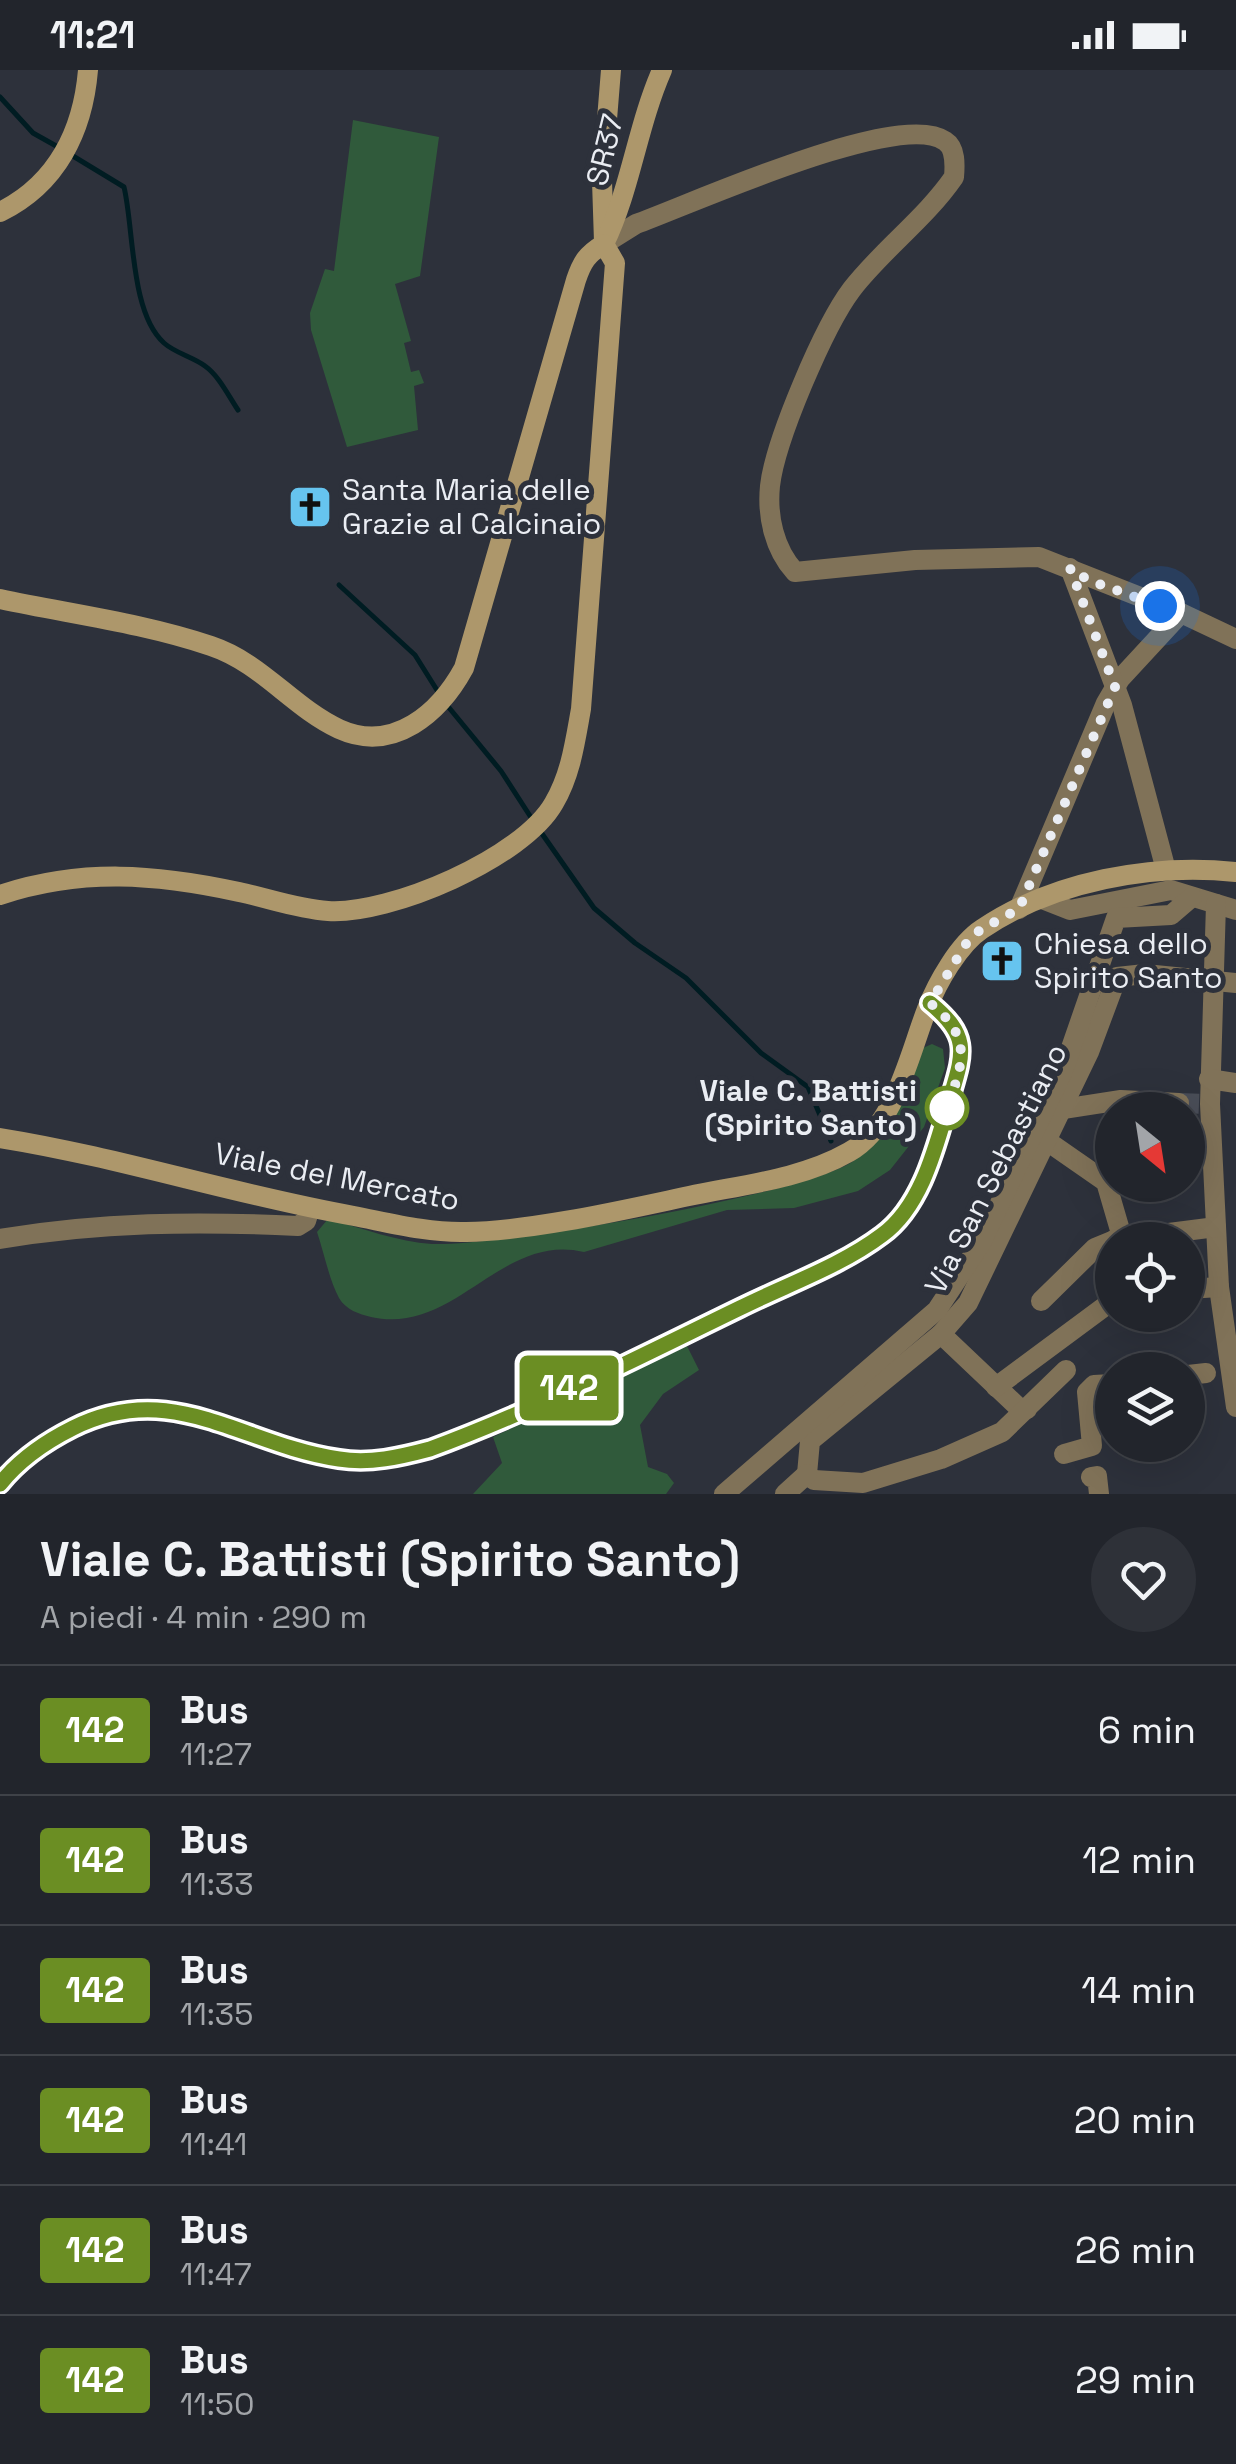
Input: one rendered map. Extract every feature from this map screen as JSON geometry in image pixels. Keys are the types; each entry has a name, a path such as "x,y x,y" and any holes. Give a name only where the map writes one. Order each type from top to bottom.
{"main road":[{"path":"0,212 37,188 58,164 78,131 88,70"},
{"path":"0,894 33,884 112,873 166,876 310,909 345,911 400,897 479,865 538,825 554,805 571,767 581,709 614,263 604,244 602,180 611,70"},
{"name":"SR37","path":"604,244 622,206 641,123 662,70"},
{"path":"0,599 142,628 228,652 261,669 321,718 356,734 411,727 447,699 464,668 576,280 584,259 604,244"},
{"name":"Viale del Mercato","path":"0,1138 56,1147 310,1208 441,1231 492,1230 676,1199 818,1166 852,1150 882,1119 930,1003 966,944 980,930 1042,899 1166,870 1236,872"}],"street":[{"path":"604,244 636,224 864,139 912,133 945,140 955,163 954,176 932,209 853,287 828,324 770,485 772,528 785,561 795,572 1006,556 1039,557 1236,639"},
{"path":"1070,568 1115,687 1166,870"},
{"path":"1019,909 1115,687 1180,613"},
{"path":"1042,899 1070,910 1171,890 1226,907 1213,978 1207,1104 1226,1300 1212,1372 1235,1398"},
{"path":"724,1494 937,1310 981,1243 1064,1071 1116,918 1171,915 1192,896"},
{"name":"Via San Sebastiano","path":"805,1482 810,1441 941,1334 968,1304 1063,1108 1116,977 1124,973 1213,978"},
{"path":"1213,978 1236,982"},
{"path":"0,1484 46,1442 93,1418 138,1408 193,1414 337,1459 392,1459 430,1449 656,1349 820,1269 884,1234 910,1202 934,1154 962,1058 962,1040 948,1018 930,1003"},
{"path":"1209,1079 1236,1083"},
{"path":"1063,1108 1095,1104"},
{"path":"1047,1141 1106,1182 1113,1222"},
{"path":"0,1238 71,1227 197,1221 298,1226 306,1221 310,1208"},
{"path":"1041,1301 1095,1248"},
{"path":"996,1387 1095,1314"},
{"path":"941,1334 1018,1407 1027,1409"},
{"path":"785,1494 805,1482 844,1489 942,1459 1002,1432 1066,1370"},
{"path":"1064,1454 1092,1446 1087,1392 1095,1385"}],"green space":[{"path":"353,120 439,137 420,276 395,284 411,341 404,343 411,372 419,370 424,383 414,386 418,430 347,447 311,330 310,313 325,269 334,271"},
{"path":"932,1044 943,1049 945,1068 924,1127 890,1170 858,1191 794,1208 727,1210 584,1252 554,1250 528,1256 453,1300 401,1319 357,1313 345,1306 335,1291 317,1232 328,1219 406,1241 467,1243 652,1216 828,1173 864,1151 923,1048"},
{"path":"687,1346 699,1370 663,1394 640,1425 648,1467 667,1474 674,1483 666,1494 473,1494 502,1463 493,1437"}],"waterway":[{"path":"0,97 33,133 58,147"},
{"path":"68,153 124,187 139,291 153,329 168,346 210,370 238,410"},
{"path":"339,585 415,655 440,695"},
{"path":"446,704 501,771 532,819"},
{"path":"538,828 594,908 635,943 686,978 761,1053 808,1087 831,1141"}],"bus line":[{"name":"142","path":"0,1484 46,1442 93,1418 138,1408 166,1408 193,1414 337,1459 392,1459 457,1439 820,1269 884,1234 910,1202 934,1154 962,1058 962,1040 948,1018 930,1003"}],"place":[{"name":"Santa Maria delle Grazie al Calcinaio","path":"310,507"},
{"name":"Chiesa dello Spirito Santo","path":"1002,961"},
{"name":"Viale C. Battisti (Spirito Santo)","path":"947,1108"}],"route":[{"path":"947,1108 943,1122 962,1058 962,1040 948,1018 930,1003 966,944 980,930 1019,909 1115,687 1070,568 1088,580 1160,606"}]}
